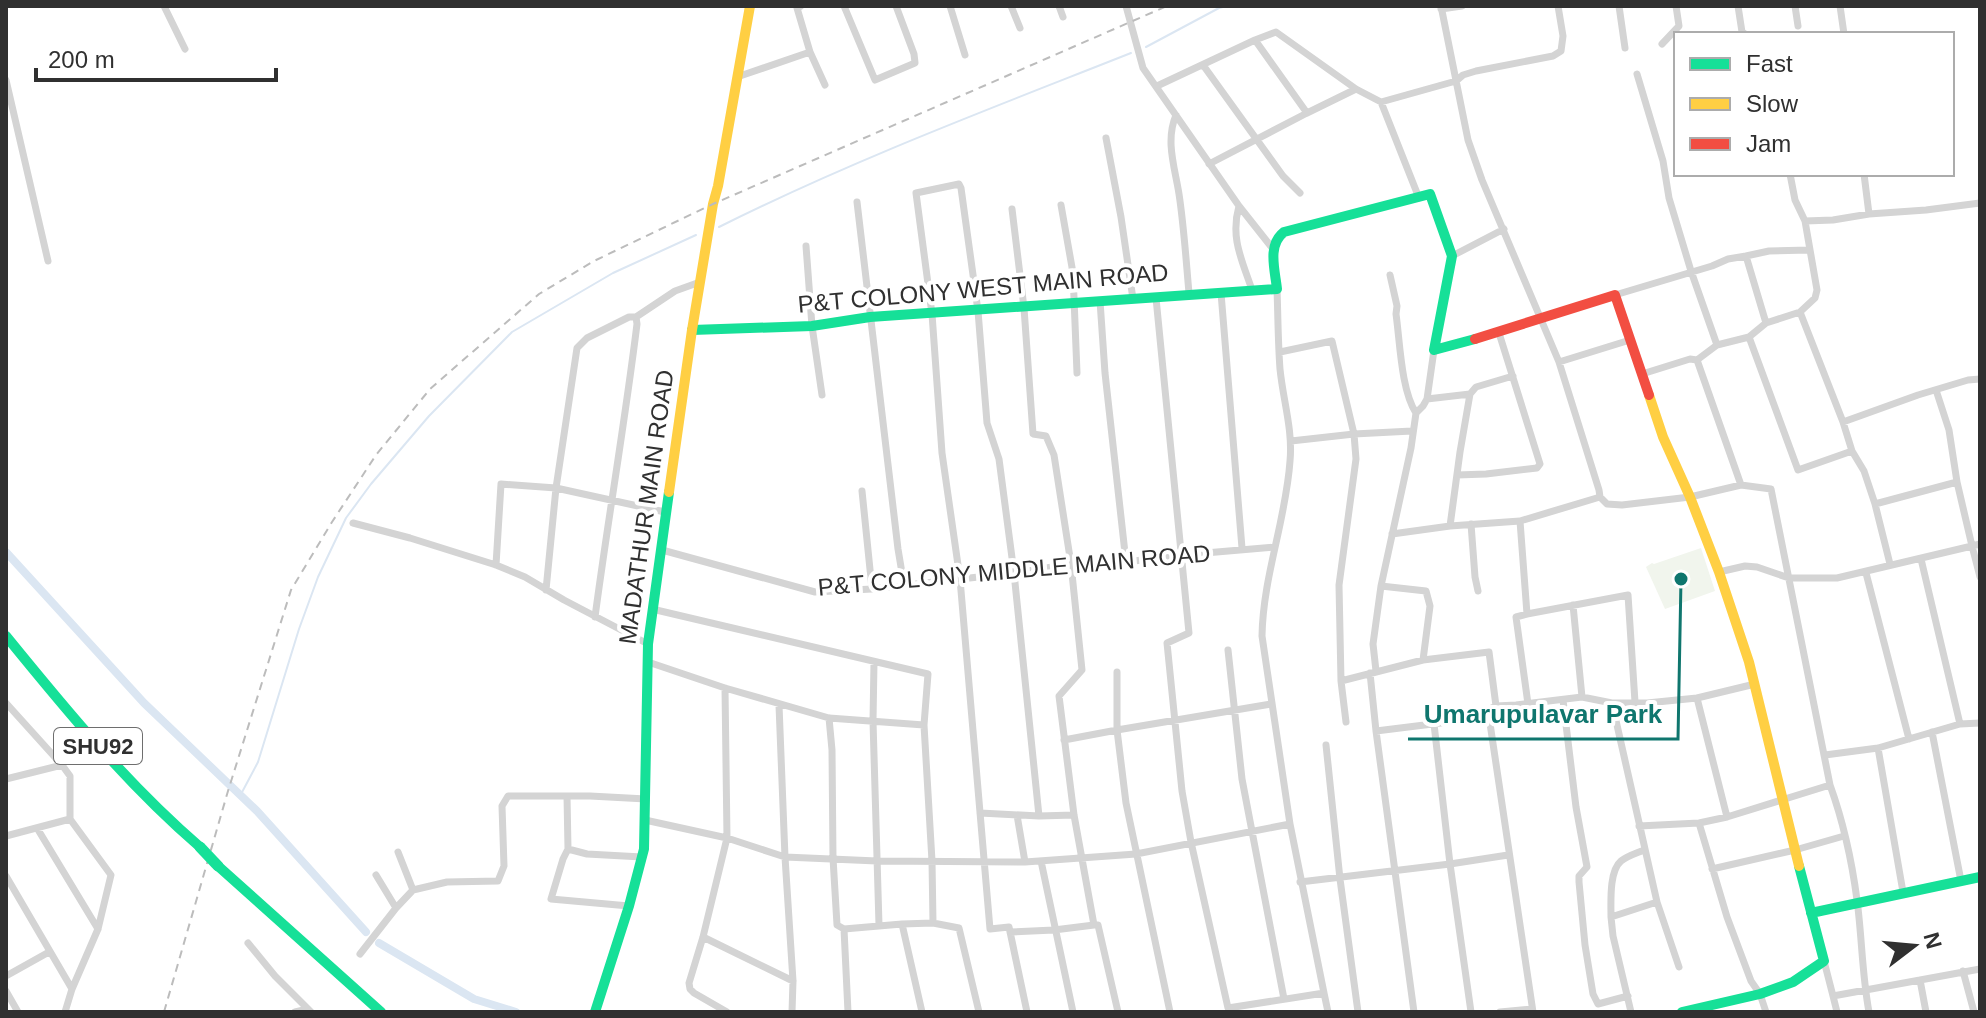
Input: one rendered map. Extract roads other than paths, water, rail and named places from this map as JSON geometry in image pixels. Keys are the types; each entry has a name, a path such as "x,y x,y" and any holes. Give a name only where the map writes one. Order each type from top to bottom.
{"street":[{"path":"164,6 185,49"},
{"name":"MADATHUR MAIN ROAD","path":"596,1012 642,857 648,644 652,609 692,330 750,6"},
{"path":"801,6 797,8 810,52 825,85"},
{"path":"844,6 875,80 915,63 896,6"},
{"path":"950,6 965,55"},
{"path":"1011,6 1020,28"},
{"path":"1059,6 1063,17"},
{"path":"1126,6 1143,68 1239,206 1273,249"},
{"path":"1462,6 1441,8 1468,140 1559,362 1600,497 1607,504 1622,505 1690,497 1741,485 1771,489 1830,785 1857,901 1869,1012"},
{"path":"1381,102 1456,81 1476,71 1553,56 1561,51 1563,36 1558,6"},
{"path":"1619,6 1625,48"},
{"path":"1662,44 1679,26 1676,6"},
{"path":"1738,6 1742,32"},
{"path":"1795,6 1798,26"},
{"path":"1840,6 1844,32"},
{"path":"1157,86 1276,32 1356,89 1381,102 1419,198"},
{"path":"1255,40 1307,113"},
{"path":"737,77 810,52"},
{"path":"1203,65 1283,176 1300,193"},
{"path":"1637,74 1663,161 1669,198 1717,345"},
{"path":"6,80 48,261"},
{"path":"1209,164 1356,89"},
{"path":"1176,115 1170,129 1171,151 1179,194 1189,293"},
{"path":"1106,138 1133,299"},
{"path":"1642,374 1690,359 1697,360 1717,345 1749,337 1766,323 1800,312 1815,298 1817,290 1805,221 1795,200 1790,176"},
{"path":"1864,176 1869,214"},
{"path":"1027,1012 1009,927 990,929 960,579 942,453 932,314 916,193 959,184 978,311 987,423 999,459 1014,573 1039,816"},
{"path":"1328,1012 1290,824 1262,624 1288,488 1291,441 1280,370 1273,249 1276,238 1284,232 1430,194 1452,256 1427,399 1416,413 1412,431 1381,586 1373,644 1376,731 1414,1012"},
{"path":"857,202 904,585"},
{"path":"1805,221 1980,203"},
{"path":"1061,205 1073,273 1077,373"},
{"path":"1239,206 1235,235 1252,290"},
{"path":"1012,209 1024,308 1033,434 1046,436 1054,455 1071,564 1082,670 1059,696 1074,815 1094,925"},
{"path":"1452,256 1504,229"},
{"path":"806,246 812,326 822,395"},
{"path":"1434,350 1499,333 1746,256 1769,251 1809,250"},
{"path":"1746,256 1766,323"},
{"path":"1390,275 1397,306 1406,386 1410,404 1416,413"},
{"path":"546,590 556,488 577,348 587,338 629,317 636,317 675,291 700,282"},
{"name":"P&T COLONY WEST MAIN ROAD","path":"692,330 812,326 870,317 1277,289"},
{"path":"1221,293 1242,548"},
{"path":"1615,295 1663,437 1719,572 1755,684 1837,1012"},
{"path":"1156,298 1189,633 1167,643 1175,722 1191,842 1228,1008 1324,993"},
{"path":"1100,301 1126,562"},
{"path":"1800,312 1852,451 1864,471 1890,564"},
{"path":"595,617 628,397 636,317"},
{"path":"1457,475 1537,468 1540,464 1499,333"},
{"path":"1749,337 1798,470 1852,451"},
{"path":"1559,362 1630,340"},
{"path":"1280,352 1332,341 1354,434 1356,459 1339,585 1341,681 1346,722"},
{"path":"1697,360 1741,485"},
{"path":"1450,526 1470,394 1476,387 1513,376"},
{"path":"1843,422 1936,390 1980,379"},
{"path":"1936,390 1949,430 1957,482 1976,545 1980,577"},
{"path":"1427,399 1470,394"},
{"path":"1291,441 1412,431"},
{"path":"1875,504 1957,482"},
{"path":"496,565 501,484 556,488 665,512"},
{"path":"862,491 872,589"},
{"path":"1392,534 1520,521 1600,497"},
{"path":"1520,521 1527,614"},
{"path":"353,523 496,565 525,577 648,644"},
{"path":"1471,524 1478,591"},
{"path":"1719,572 1745,566 1789,578 1837,578 1976,545"},
{"name":"P&T COLONY MIDDLE MAIN ROAD","path":"662,550 815,592 872,589 1071,564 1126,562 1275,547"},
{"path":"1921,559 1960,724"},
{"path":"1866,573 1909,739"},
{"path":"1381,586 1426,591 1430,606 1423,660"},
{"path":"1528,704 1516,617 1628,595 1635,702"},
{"path":"1573,605 1582,697"},
{"path":"652,609 928,674 924,725 933,923"},
{"name":"SHU92","path":"6,636 109,760 169,821 381,1012"},
{"path":"1228,650 1242,779 1284,999"},
{"path":"1341,681 1423,660 1489,652 1496,706"},
{"path":"648,662 829,718 924,725"},
{"path":"874,662 879,925"},
{"path":"1117,672 1117,730 1126,803 1170,1012"},
{"path":"1500,1012 1532,1011 1488,710 1496,706 1582,697 1612,703 1647,703 1697,698 1755,684"},
{"path":"725,688 727,838 689,983 694,993 727,1012"},
{"path":"1697,698 1727,817"},
{"path":"1563,700 1587,867 1579,876 1579,882 1593,994 1598,1004 1628,996"},
{"path":"6,703 70,776 70,819 111,875 98,929 65,1012"},
{"path":"1612,703 1657,902 1679,967"},
{"path":"1064,740 1271,704"},
{"path":"779,705 792,1012"},
{"path":"1376,731 1489,717"},
{"path":"829,718 837,925 844,929 933,923 959,928 979,1012"},
{"path":"1825,755 1878,748 1960,724 1980,723"},
{"path":"1434,724 1471,1012"},
{"path":"1932,732 1961,881"},
{"path":"1326,745 1358,1012"},
{"path":"1878,748 1903,892"},
{"path":"6,779 62,765"},
{"path":"1639,826 1699,823 1727,817 1830,785"},
{"path":"360,954 413,890 447,882 498,881 504,866 502,806 508,796 646,799"},
{"path":"567,796 568,849 551,899 629,906"},
{"path":"980,813 1074,815"},
{"path":"1017,815 1025,862"},
{"path":"6,836 70,819"},
{"path":"645,820 727,838 785,857 1025,862 1136,854 1290,824"},
{"path":"1699,823 1727,917 1766,1012"},
{"path":"37,828 98,929"},
{"path":"1712,869 1844,836"},
{"path":"568,849 587,854 642,857"},
{"path":"1631,1012 1613,936 1611,894 1614,870 1620,862 1644,850"},
{"path":"398,852 413,890"},
{"path":"1300,882 1508,855"},
{"path":"1041,861 1073,1012"},
{"path":"376,875 396,908"},
{"path":"6,876 72,989"},
{"path":"1811,913 1980,877"},
{"path":"1611,917 1657,902"},
{"path":"902,924 922,1012"},
{"path":"1010,932 1098,925 1118,1012"},
{"path":"844,929 848,1012"},
{"path":"703,937 793,981"},
{"path":"248,943 275,976 310,1010"},
{"path":"6,976 49,952"},
{"path":"1682,1012 1713,1008 1760,994 1793,982 1824,961"},
{"path":"1833,996 1980,969"},
{"path":"1963,971 1974,1012"},
{"path":"1920,980 1926,1012"},
{"path":"6,991 18,1012"},
{"path":"295,1012 310,1010"}],"waterway":[{"path":"1146,47 1227,6"},
{"path":"719,227 872,157 1131,53"},
{"path":"240,796 258,762 318,577 346,518 371,484 429,416 512,332 613,273 696,235"},
{"path":"6,552 144,703 257,811 366,932"},
{"path":"379,943 474,999 516,1012"}],"railway":[{"path":"164,1012 228,791 291,590 376,455 430,389 539,294 594,261 713,204 1167,6"}],"place":[{"name":"Umarupulavar Park","path":"1681,579"}]}
